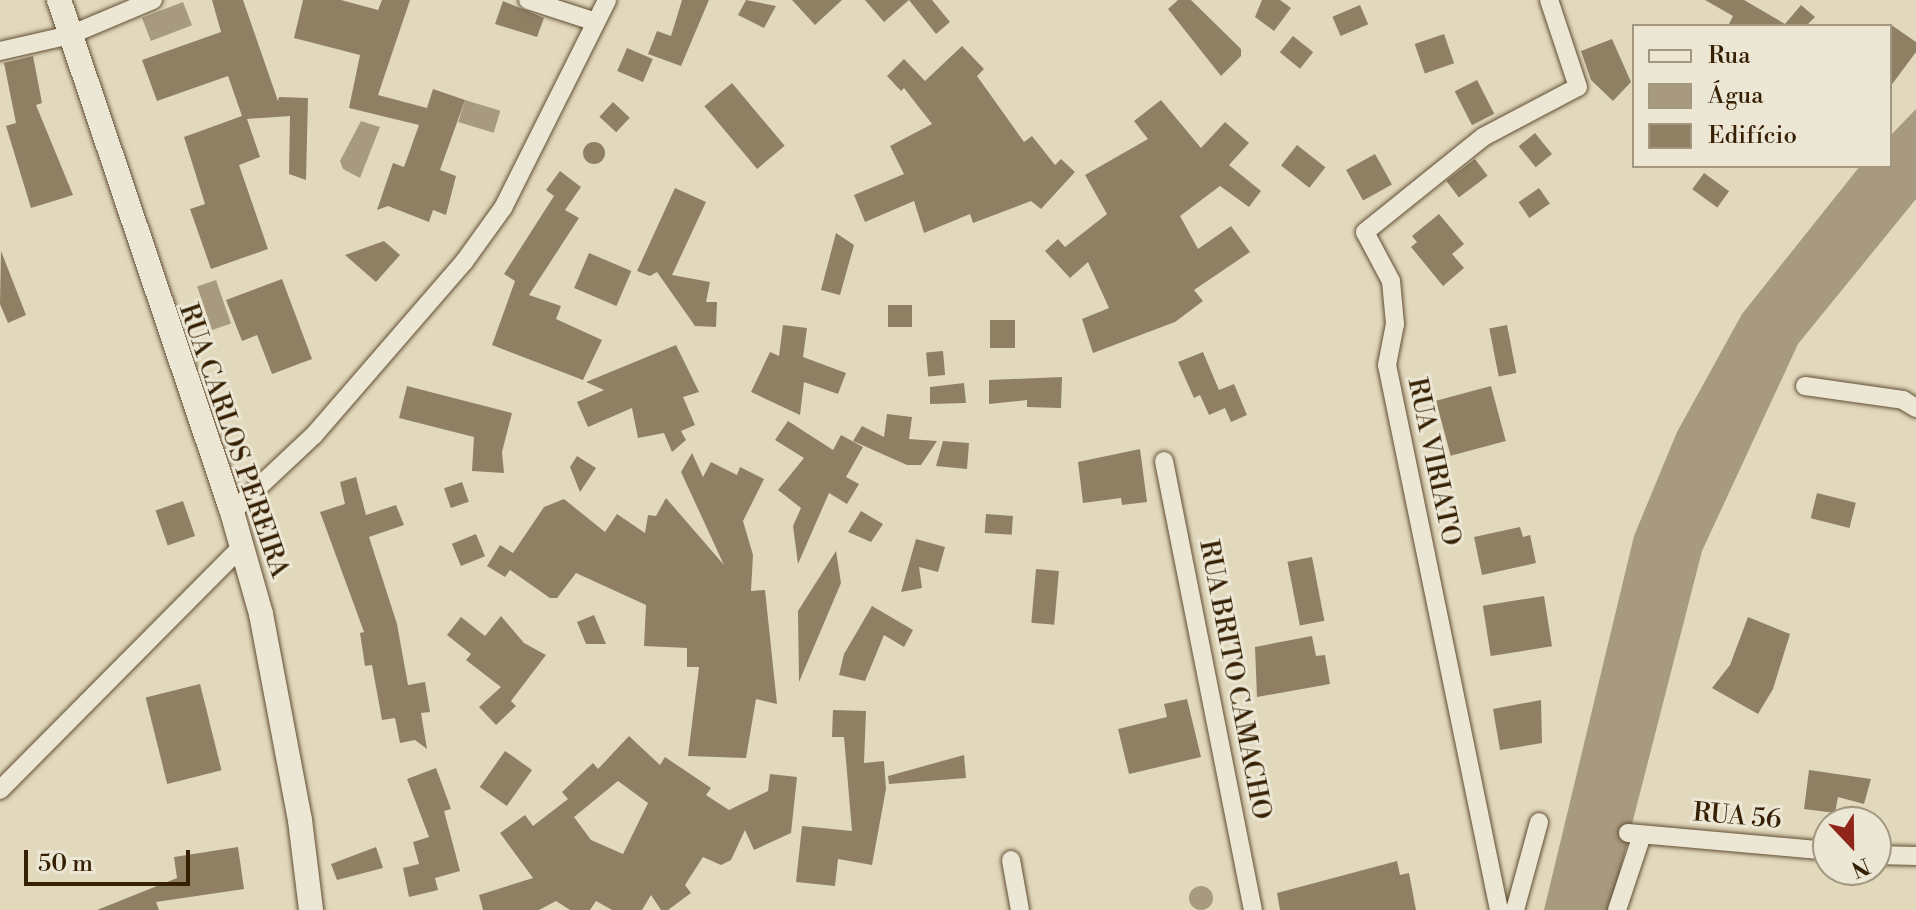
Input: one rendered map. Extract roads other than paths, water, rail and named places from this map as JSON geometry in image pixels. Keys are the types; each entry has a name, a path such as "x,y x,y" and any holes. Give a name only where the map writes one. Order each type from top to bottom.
{"street":[{"name":"RUA CARLOS PEREIRA","path":"59,0 242,546 286,746 311,910"},
{"path":"0,51 70,35 153,0"},
{"path":"528,0 596,22"},
{"path":"232,512 314,435 464,262 503,208 607,0"},
{"name":"RUA VIRIATO","path":"1499,910 1387,365 1395,324 1391,281 1365,232 1483,137 1578,87 1549,0"},
{"path":"1805,386 1903,400 1916,408"},
{"name":"RUA BRITO CAMACHO","path":"1164,461 1253,910"},
{"path":"0,790 242,546"},
{"path":"1515,910 1539,822"},
{"name":"RUA 56","path":"1617,910 1635,834 1812,850"},
{"path":"1892,855 1916,856"},
{"path":"1011,860 1020,910"}],"water":[{"path":"183,2 192,25 151,41 142,18"},
{"path":"465,100 500,111 494,133 458,122"},
{"path":"1916,109 1916,199 1798,344 1702,551 1610,910 1544,910 1634,536 1677,432 1742,314 1858,168 1892,168 1892,134"},
{"path":"361,121 380,127 360,178 343,169 340,161"},
{"path":"216,280 231,323 212,330 197,287"},
{"path":"1201,886 1210,889 1213,898 1210,907 1201,910 1192,907 1189,898 1192,889"}]}
